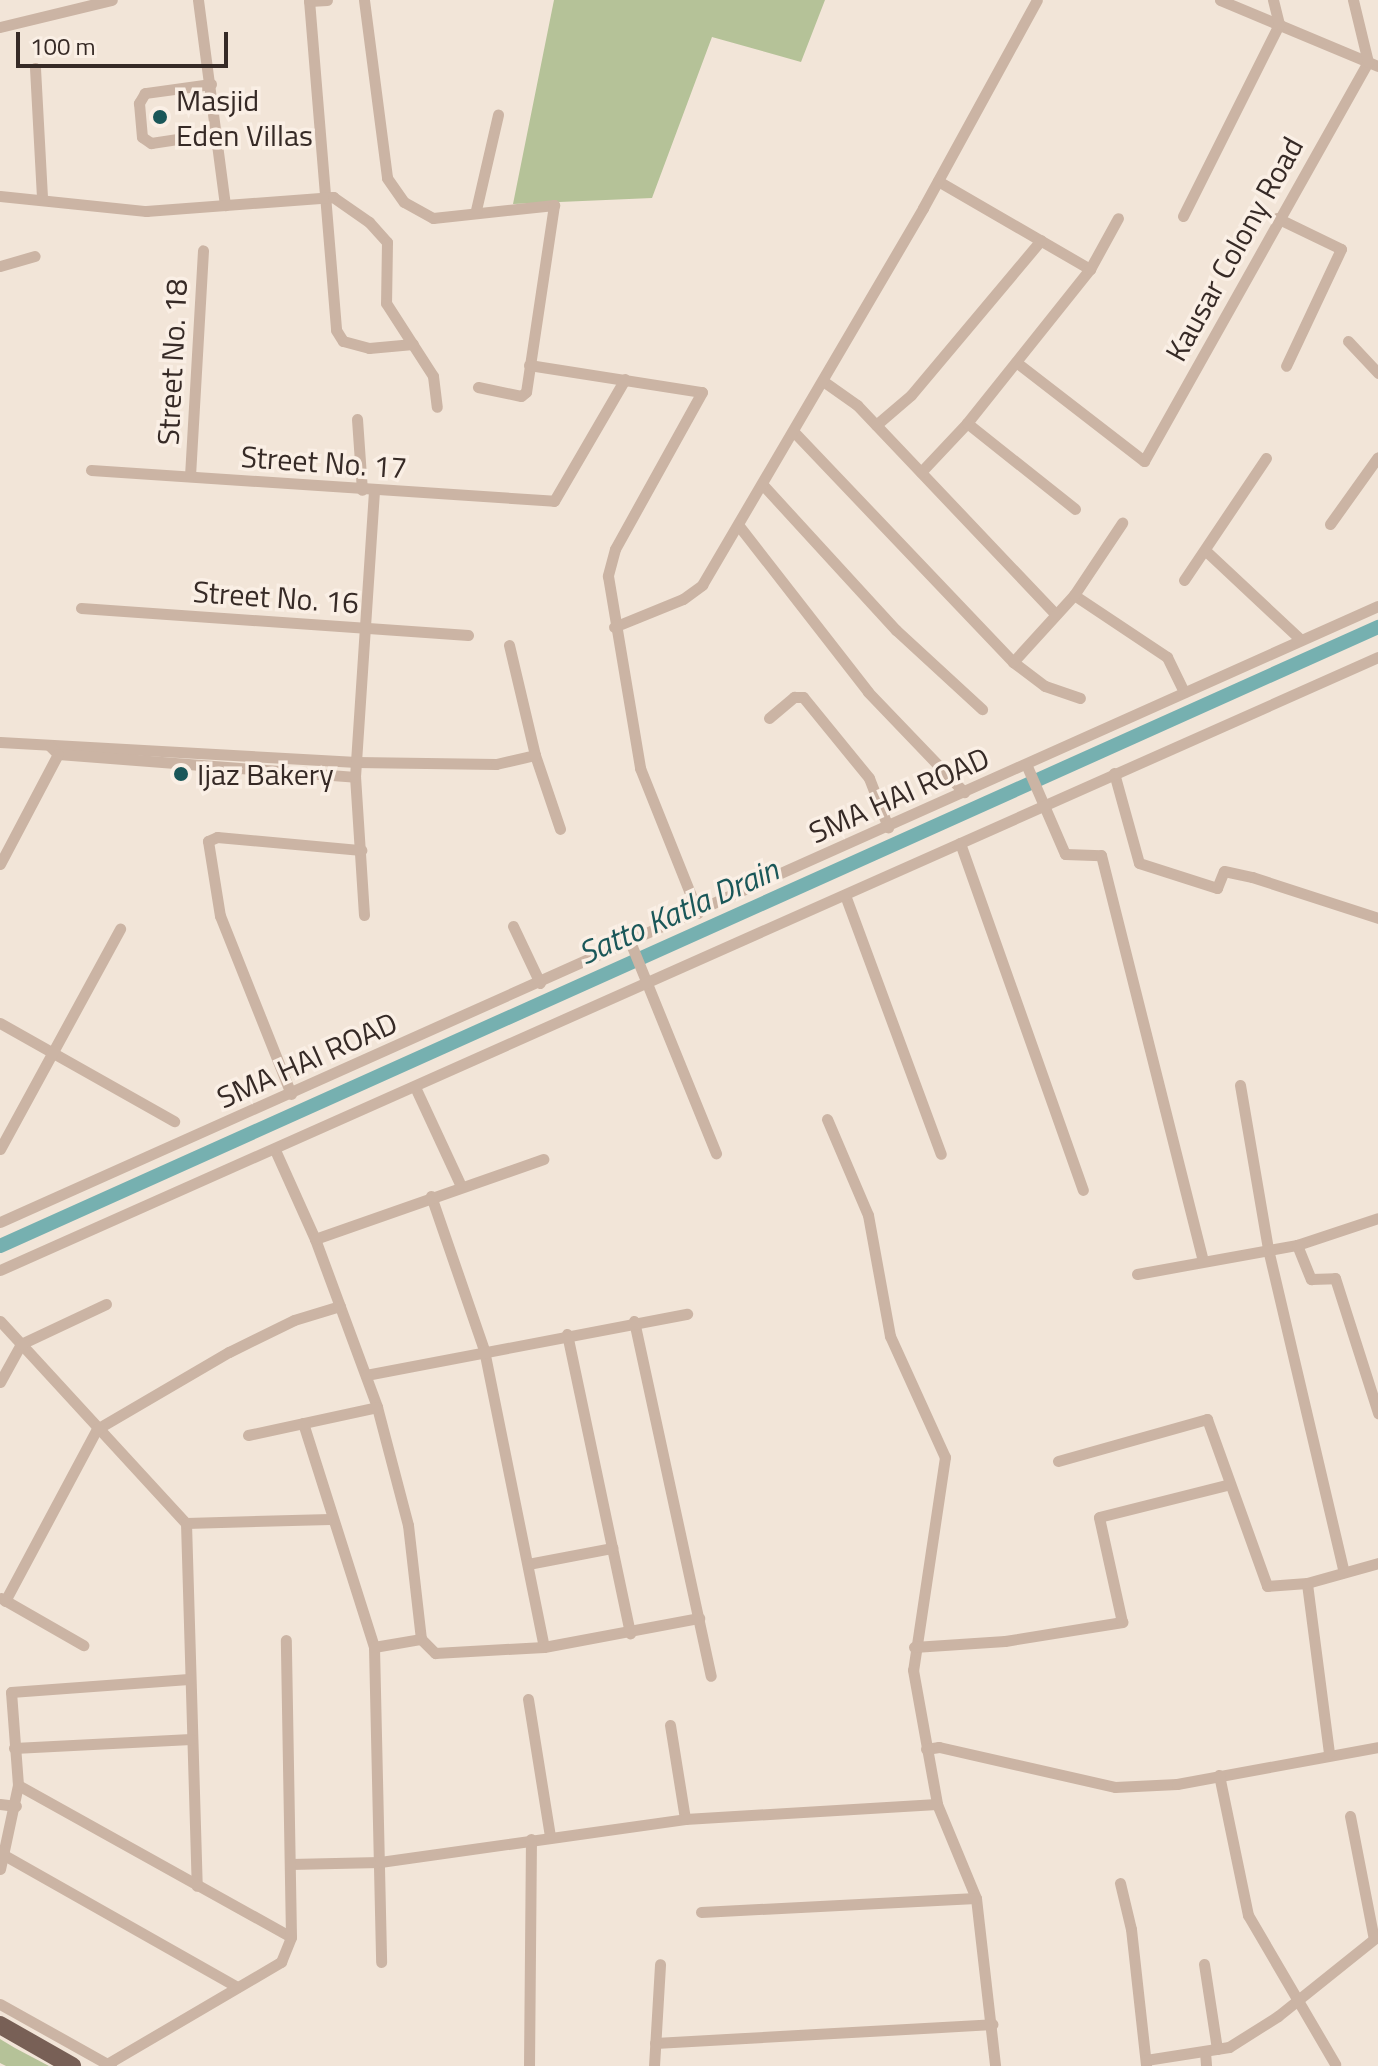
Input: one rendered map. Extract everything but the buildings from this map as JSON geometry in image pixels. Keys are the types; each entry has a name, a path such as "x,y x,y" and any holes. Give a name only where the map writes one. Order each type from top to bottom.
{"main road":[{"path":"0,2025 72,2066"}],"street":[{"path":"0,27 112,0"},
{"path":"198,0 225,205"},
{"path":"327,0 309,1 336,330 343,341 369,348 413,344"},
{"path":"364,0 387,178 404,202 427,218 476,210 554,205 524,395 478,387"},
{"path":"614,627 683,599 702,585 938,181 1037,0"},
{"path":"1220,0 1373,64"},
{"path":"1183,216 1279,24 1273,0"},
{"path":"1353,0 1373,64"},
{"name":"Kausar Colony Road","path":"1016,362 1144,461 1277,218 1373,64"},
{"path":"35,68 42,198"},
{"path":"211,84 145,93 139,103 142,137 151,143 217,133"},
{"path":"476,210 498,115"},
{"path":"938,181 1090,269"},
{"path":"0,196 146,211 333,197 369,222 387,242 386,303 433,376 437,407"},
{"path":"921,472 967,423 1090,269 1118,218"},
{"path":"1277,218 1341,249 1286,366"},
{"path":"876,425 911,395 1041,240"},
{"name":"Street No. 18","path":"190,476 203,250"},
{"path":"0,266 35,256"},
{"path":"1348,341 1378,373"},
{"path":"529,365 702,392 609,562 614,627 640,768 698,913"},
{"name":"Street No. 17","path":"91,470 554,501 625,379"},
{"path":"823,381 876,425 1055,614"},
{"path":"357,419 368,490 366,628 355,777 364,915"},
{"path":"967,423 1075,509"},
{"path":"794,432 1013,662 1045,686 1080,698"},
{"path":"1330,524 1378,457"},
{"path":"1184,580 1207,552 1266,458"},
{"path":"763,485 896,630 982,709"},
{"path":"1013,662 1074,595 1122,523"},
{"path":"739,526 868,692 964,792"},
{"path":"1207,552 1300,639"},
{"path":"1074,595 1167,657 1184,692"},
{"name":"SMA HAI ROAD","path":"0,1222 540,983 633,948 698,913 964,792 1028,769 1184,692 1378,606"},
{"name":"Street No. 16","path":"81,608 468,635"},
{"path":"509,645 535,755 560,829"},
{"path":"0,1270 415,1087 646,978 845,895 1378,657"},
{"path":"769,718 794,697 803,697 869,778 888,827"},
{"path":"0,742 54,750 355,777"},
{"path":"0,864 54,750 61,743 356,762 496,764 535,755"},
{"path":"1028,769 1065,854 1101,855 1203,1260"},
{"path":"1114,773 1139,863 1217,888 1224,871 1238,874 1378,918"},
{"path":"291,1094 231,952 220,916 208,841 217,837 361,850"},
{"path":"960,843 1083,1190"},
{"path":"845,895 941,1154"},
{"path":"513,926 540,983"},
{"path":"0,1149 120,929"},
{"path":"633,948 716,1153"},
{"path":"0,1023 174,1121"},
{"path":"1240,1085 1268,1249 1344,1572"},
{"path":"415,1087 461,1186"},
{"path":"827,1119 868,1215 890,1336 945,1457 914,1647 926,1749 937,1804 976,1898 995,2066"},
{"path":"275,1150 315,1239 377,1407 408,1525 421,1639 435,1653 544,1647 699,1618"},
{"path":"315,1239 543,1159"},
{"path":"431,1196 484,1350 544,1647"},
{"path":"1137,1274 1297,1245 1378,1218"},
{"path":"1297,1245 1311,1279 1335,1278 1378,1413"},
{"path":"0,1382 21,1344 106,1304"},
{"path":"83,1645 3,1599 97,1429 229,1352 294,1320 340,1306"},
{"path":"366,1375 634,1321 687,1314"},
{"path":"0,1321 186,1523 197,1886"},
{"path":"634,1321 711,1676"},
{"path":"567,1334 630,1633"},
{"path":"248,1435 377,1407"},
{"path":"1058,1461 1207,1419 1267,1586 1307,1583 1378,1563"},
{"path":"303,1423 330,1519 374,1647 381,1962"},
{"path":"914,1647 1005,1641 1122,1622 1099,1517 1230,1484"},
{"path":"186,1523 330,1519"},
{"path":"528,1564 612,1548"},
{"path":"1307,1583 1329,1753"},
{"path":"374,1647 421,1639"},
{"path":"0,2004 109,2065 281,1962 291,1937 286,1640"},
{"path":"0,1869 16,1806 18,1785 11,1704 16,1690 189,1679"},
{"path":"528,1699 550,1837"},
{"path":"670,1725 685,1819"},
{"path":"14,1748 191,1739"},
{"path":"926,1749 939,1747 1115,1787 1219,1775 1329,1753 1378,1747"},
{"path":"1219,1775 1248,1915 1295,2002 1335,2064"},
{"path":"18,1785 291,1937"},
{"path":"0,1804 16,1806"},
{"path":"290,1864 380,1862 685,1819 937,1804"},
{"path":"1120,1883 1131,1929 1146,2063 1211,2050 1256,2033 1376,1937 1350,1816"},
{"path":"529,2066 531,1839"},
{"path":"4,1855 237,1987"},
{"path":"701,1912 976,1898"},
{"path":"654,2066 660,1964"},
{"path":"1204,1964 1211,2050 1206,2066"},
{"path":"655,2043 992,2024"}],"green space":[{"path":"554,0 825,0 801,62 712,37 652,198 513,204"},
{"path":"0,2039 49,2066 6,2066 0,2063"}],"waterway":[{"name":"Satto Katla Drain","path":"0,1246 1378,627"}],"place":[{"name":"Masjid Eden Villas","path":"160,117"},
{"name":"Ijaz Bakery","path":"181,774"}]}
